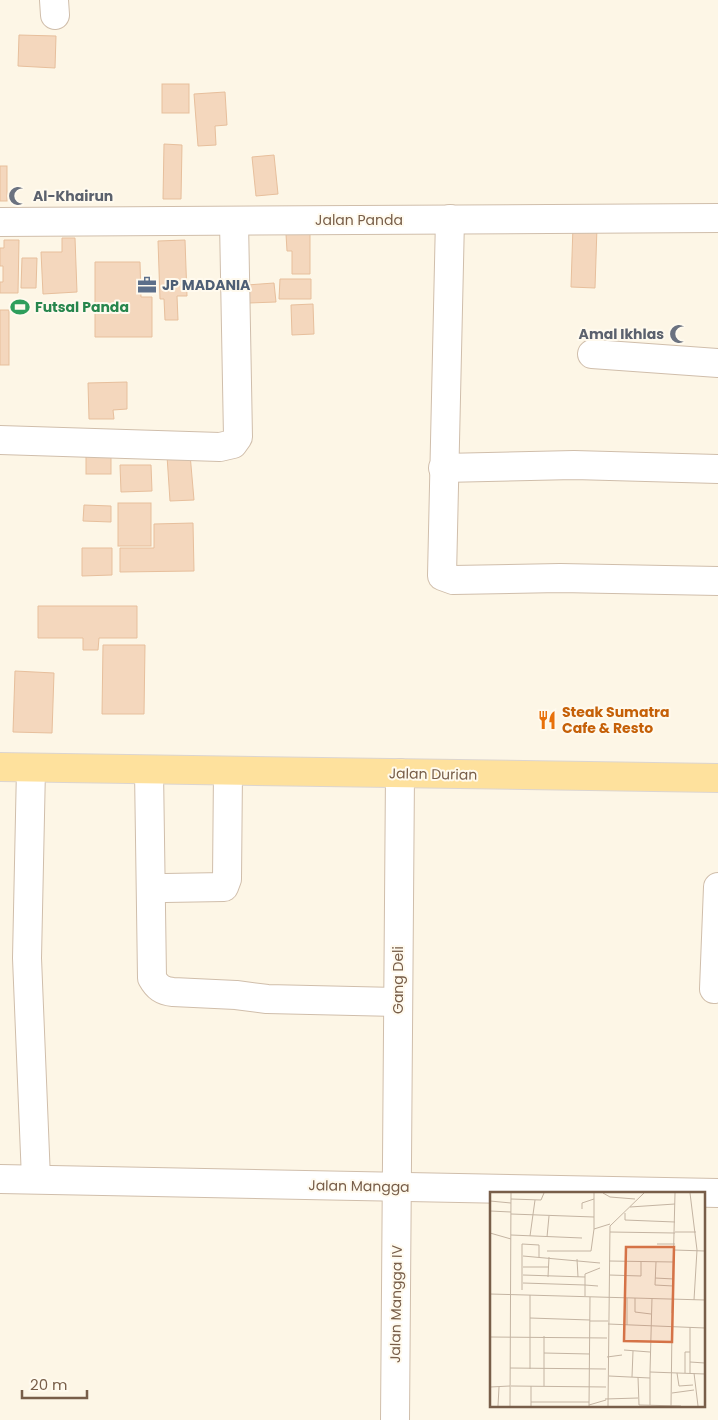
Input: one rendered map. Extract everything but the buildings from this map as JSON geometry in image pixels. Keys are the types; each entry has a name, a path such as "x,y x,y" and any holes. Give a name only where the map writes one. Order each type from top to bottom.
{"main road":[{"name":"Jalan Durian","path":"0,767 718,778"}],"street":[{"name":"Jalan Panda","path":"0,222 718,218"},
{"path":"450,219 442,576 446,578 718,581"},
{"path":"0,440 220,447 233,444 238,437 234,221"},
{"path":"592,354 718,363"},
{"path":"443,468 574,465 718,469"},
{"path":"31,768 27,958 36,1180"},
{"path":"149,770 152,978 156,985 163,991 228,994 267,999 397,1002"},
{"path":"165,888 224,887 227,879 228,771"},
{"name":"Gang Deli","path":"397,1187 400,774"},
{"path":"714,989 718,887"},
{"name":"Jalan Mangga","path":"0,1179 664,1192"},
{"name":"Jalan Mangga IV","path":"395,1420 397,1187"}],"place":[{"name":"Al-Khairun","path":"18,196"},
{"name":"JP MADANIA","path":"147,285"},
{"name":"Futsal Panda","path":"20,307"},
{"name":"Amal Ikhlas","path":"679,334"},
{"name":"Steak Sumatra Cafe & Resto","path":"547,720"}]}
